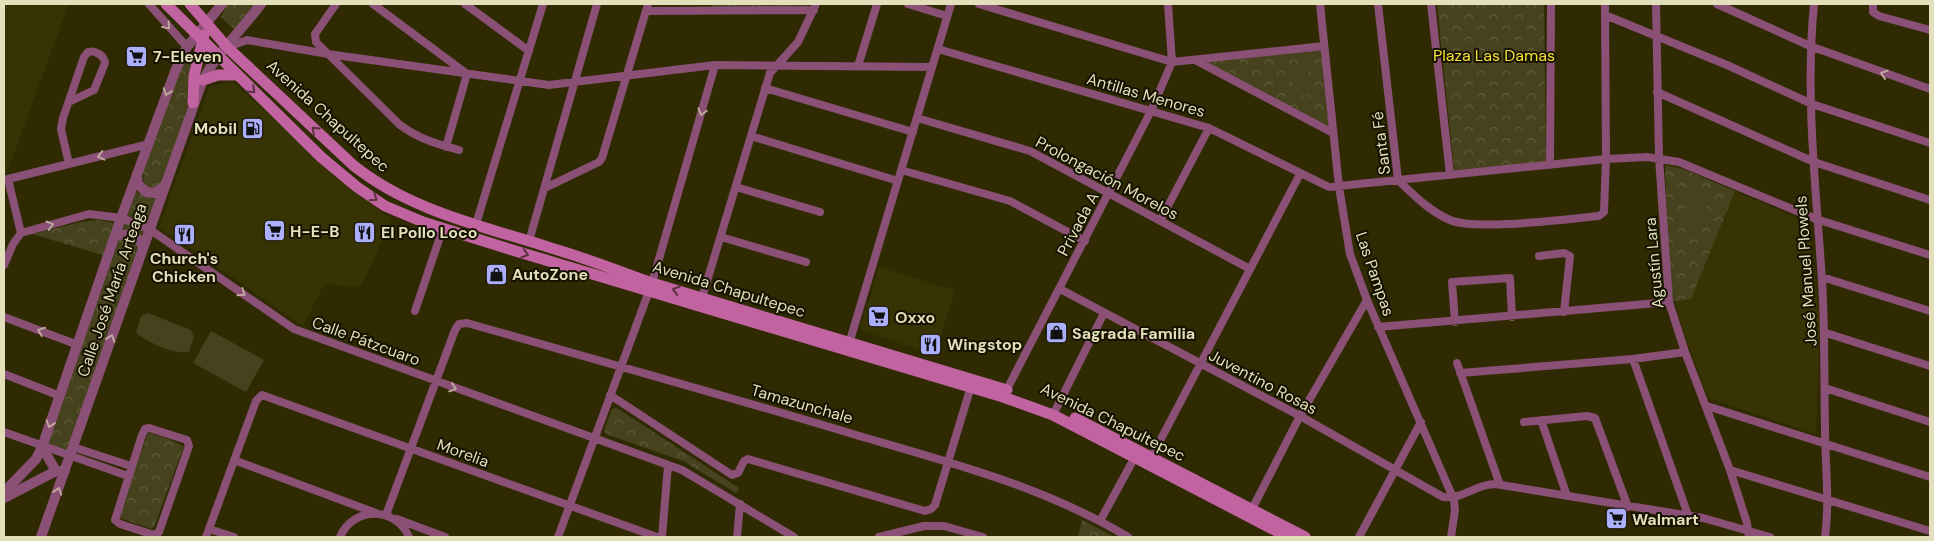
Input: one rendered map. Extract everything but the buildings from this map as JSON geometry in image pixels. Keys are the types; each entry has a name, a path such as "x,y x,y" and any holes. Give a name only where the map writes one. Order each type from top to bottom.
{"main road":[{"name":"Avenida Chapultepec","path":"166,4 236,75 321,156 378,201 438,227 650,287 1005,393 1054,411 1250,513 1305,537"},
{"name":"Avenida Chapultepec","path":"190,4 227,47 353,165 388,190 434,210 603,264 650,287"},
{"path":"193,103 194,76 200,38 206,23"},
{"path":"203,80 218,75 236,75"},
{"path":"321,156 326,154 347,166 353,165"},
{"path":"434,210 438,219 438,227 452,222 476,224"},
{"path":"1250,513 1288,537"}],"street":[{"path":"148,4 187,47"},
{"path":"206,23 222,4"},
{"name":"Calle José María Arteaga","path":"41,537 60,471 71,452 193,103 203,80 217,56 227,47 261,4"},
{"path":"336,4 314,37 316,42 400,125 414,135 459,150"},
{"path":"373,4 467,74"},
{"path":"464,4 529,51"},
{"path":"476,224 543,4"},
{"path":"529,241 597,4"},
{"path":"858,66 877,4"},
{"path":"908,4 948,16"},
{"path":"848,347 951,4"},
{"path":"979,4 1172,62 1324,46"},
{"path":"1168,4 1172,62"},
{"name":"Las Pampas","path":"1320,4 1339,187 1348,244 1378,327 1456,506 1451,537"},
{"name":"Santa Fé","path":"1378,4 1398,180 1435,213 1463,224 1602,215 1605,208 1606,159"},
{"path":"1431,4 1450,175"},
{"path":"1550,165 1551,4"},
{"path":"1605,4 1606,159"},
{"name":"Agustín Lara","path":"1656,4 1659,158 1669,302 1685,352 1730,470 1749,534"},
{"path":"1717,4 1810,46 1858,65 1930,89"},
{"name":"José Manuel Plowels","path":"1814,4 1810,46 1816,219 1826,333 1825,444 1829,500 1825,537"},
{"path":"1873,4 1873,12 1879,16 1930,30"},
{"path":"545,188 601,160 647,7 815,7 798,42 770,73 701,303"},
{"path":"1605,15 1812,104 1930,143"},
{"name":"Calle José María Arteaga","path":"4,492 36,459 42,447 78,346 120,218 176,69 187,47 200,38"},
{"path":"227,47 247,40 328,54 549,85 715,65 932,67"},
{"name":"Antillas Menores","path":"938,49 1209,128 1325,186 1339,187"},
{"path":"68,102 94,90 105,63 104,58 96,52 88,52 84,57 68,102 61,129 69,164"},
{"path":"1195,60 1333,134"},
{"name":"Privada A","path":"1005,393 1110,194 1151,111 1172,62"},
{"path":"558,537 650,287 715,65"},
{"path":"446,147 467,74"},
{"path":"765,88 913,132"},
{"path":"1657,92 1814,162 1930,200"},
{"name":"Prolongación Morelos","path":"917,118 1030,151 1250,269"},
{"path":"1160,221 1209,128"},
{"path":"751,136 898,181"},
{"path":"4,265 13,244 21,233 6,180 148,144"},
{"path":"1339,187 1606,159 1659,158 1679,162 1816,219 1930,255"},
{"path":"901,170 1010,200 1085,241"},
{"path":"1149,462 1300,174"},
{"path":"137,176 138,184 146,192 154,193 164,186"},
{"path":"736,187 820,212"},
{"name":"Calle Pátzcuaro","path":"21,233 89,214 120,218 149,229 294,329 435,382 595,437 668,465 740,504 794,537"},
{"path":"415,311 438,227"},
{"path":"115,236 131,235 143,246"},
{"path":"721,237 806,262"},
{"path":"1539,256 1564,253 1570,256 1564,312"},
{"path":"1822,277 1930,311"},
{"path":"1455,322 1452,282 1510,278 1512,316"},
{"name":"Juventino Rosas","path":"1060,290 1300,416 1436,494 1453,498"},
{"path":"1250,513 1300,416 1367,300"},
{"path":"1378,327 1455,322 1669,302"},
{"path":"1054,411 1104,313"},
{"path":"4,316 78,346"},
{"name":"Tamazunchale","path":"435,382 455,330 460,324 467,323 949,462 1038,493 1100,521 1128,537"},
{"path":"1826,333 1930,366"},
{"path":"1460,372 1633,359 1685,352"},
{"path":"1633,359 1688,516"},
{"path":"1457,364 1500,485"},
{"path":"4,374 60,396"},
{"path":"389,516 410,449 435,382"},
{"path":"610,395 732,475 738,473 744,461 748,459 921,511 929,511 934,505 949,462 972,383"},
{"path":"1825,388 1930,422"},
{"name":"Morelia","path":"234,460 260,396 657,537"},
{"path":"1707,406 1930,477"},
{"path":"1524,422 1587,416 1595,418 1628,507"},
{"path":"1541,420 1567,496"},
{"path":"1359,537 1421,422"},
{"path":"145,429 154,429 189,442 157,534 151,535 115,520 128,476 145,429"},
{"path":"4,432 42,447 131,466"},
{"path":"4,498 60,471 42,447"},
{"path":"71,452 128,476"},
{"path":"1100,521 1137,455"},
{"path":"206,537 234,460 445,537"},
{"path":"662,537 668,465"},
{"path":"1730,470 1930,532"},
{"path":"1453,498 1484,485 1500,485 1688,516 1749,534 1770,537"},
{"path":"737,537 740,504"},
{"path":"340,537 346,526 355,518 376,513"},
{"path":"389,516 400,523 409,537"},
{"path":"879,537 924,526 944,526 983,537"},
{"path":"209,529 234,537"}],"shaded area":[{"path":"4,4 69,4 4,180"},
{"path":"233,82 355,193 392,219 361,287 324,284 303,326 159,227 210,86"},
{"path":"1683,169 1809,223 1820,323 1816,434 1708,398 1681,326 1674,298"},
{"path":"879,267 955,290 935,355 860,330"}],"green space":[{"path":"227,4 256,4 237,28 233,28 221,17"},
{"path":"713,4 812,4 807,6 712,8"},
{"name":"Plaza Las Damas","path":"1437,4 1544,4 1546,162 1454,170"},
{"path":"1324,46 1333,133 1196,60"},
{"path":"194,53 187,108 163,181 154,189 144,186 143,174 172,89 179,72"},
{"path":"1308,66 1312,94 1294,96 1291,67"},
{"path":"1665,165 1683,169 1735,191 1691,299 1669,302"},
{"path":"1695,184 1713,191 1700,224 1681,216"},
{"path":"136,192 156,199 69,452 47,444"},
{"path":"99,220 114,223 103,255 32,234 81,222"},
{"path":"148,313 191,330 194,337 189,352 169,350 154,344 136,333 141,316"},
{"path":"211,331 264,360 246,392 193,363"},
{"path":"617,408 739,488 736,493 683,461 606,434 604,430 612,409"},
{"path":"148,433 184,446 154,527 151,529 120,518 119,514"},
{"path":"1082,520 1115,537 1078,537"}],"place":[{"name":"7-Eleven","path":"137,56"},
{"name":"Mobil","path":"253,128"},
{"name":"H-E-B","path":"274,231"},
{"name":"El Pollo Loco","path":"365,232"},
{"name":"Church's Chicken","path":"184,234"},
{"name":"AutoZone","path":"496,274"},
{"name":"Oxxo","path":"879,317"},
{"name":"Sagrada Familia","path":"1056,333"},
{"name":"Wingstop","path":"931,344"},
{"name":"Walmart","path":"1616,519"}]}
